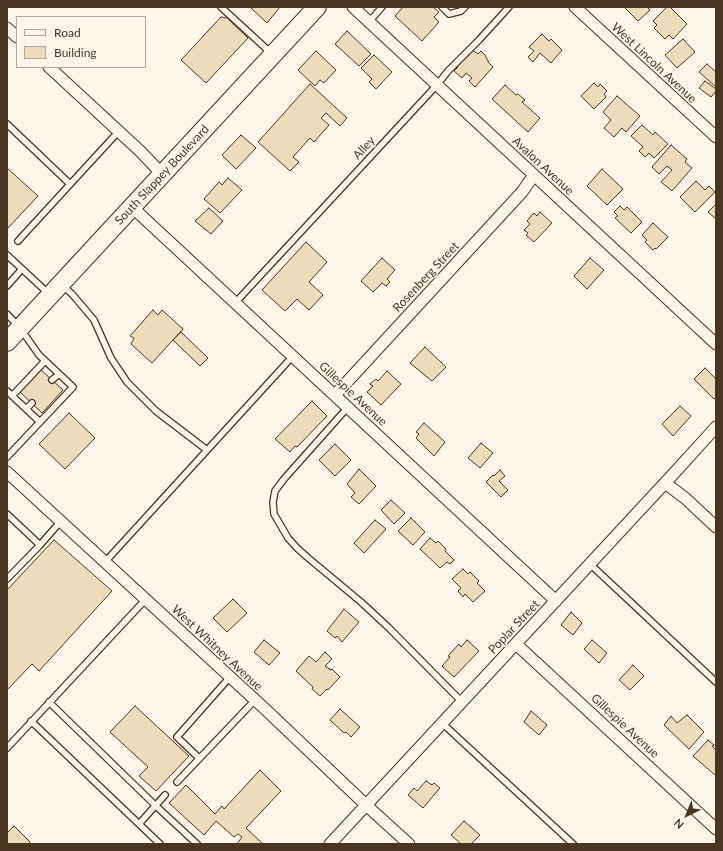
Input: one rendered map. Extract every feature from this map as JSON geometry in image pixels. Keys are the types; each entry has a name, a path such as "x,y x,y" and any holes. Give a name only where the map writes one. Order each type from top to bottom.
{"main road":[{"name":"South Slappey Boulevard","path":"7,342 317,7"}],"street":[{"name":"Avalon Avenue","path":"353,7 716,344"},
{"name":"West Lincoln Avenue","path":"575,7 716,137"},
{"path":"7,28 16,36"},
{"path":"50,68 119,131 162,174"},
{"name":"Rosenberg Street","path":"335,395 522,192 534,175"},
{"name":"Gillespie Avenue","path":"132,207 556,601"},
{"name":"Poplar Street","path":"330,844 716,427"},
{"name":"West Whitney Avenue","path":"7,472 409,844"},
{"path":"665,483 685,498 716,527"},
{"name":"Gillespie Avenue","path":"516,644 716,829"}],"lane":[{"path":"221,7 273,55"},
{"path":"369,22 382,7"},
{"path":"442,7 449,14 461,11 465,7"},
{"name":"Alley","path":"235,302 509,7"},
{"path":"7,124 70,184"},
{"path":"18,241 119,131"},
{"path":"7,255 22,269 56,289 72,294 94,320 111,358 127,382 156,411 207,450"},
{"path":"8,281 22,269"},
{"path":"7,314 20,328 39,355 73,387 7,457"},
{"path":"105,562 293,356"},
{"path":"12,396 45,361"},
{"path":"52,380 59,374"},
{"path":"7,391 40,422"},
{"path":"26,409 32,403"},
{"path":"348,407 275,491 273,502 274,514 288,538 307,558 361,602 462,702"},
{"path":"7,514 40,545"},
{"path":"7,578 40,545 61,521"},
{"path":"590,564 716,682"},
{"path":"7,748 146,599"},
{"path":"200,758 177,737 230,677"},
{"path":"177,782 255,700"},
{"path":"49,702 197,844"},
{"path":"32,721 160,844"},
{"path":"442,723 572,844"},
{"path":"139,824 165,795"}],"building":[{"path":"250,7 280,7 267,23"},
{"path":"403,7 433,7 439,12 434,17 439,22 422,41 395,16"},
{"path":"624,7 647,7 650,10 638,21"},
{"path":"667,7 670,7 687,24 673,39 669,35 665,39 654,28 657,25 653,21"},
{"path":"221,17 227,18 248,38 206,83 181,60"},
{"path":"347,31 371,54 359,66 335,44"},
{"path":"542,34 549,41 551,39 562,50 551,63 540,53 533,62 528,57 534,51 529,47"},
{"path":"683,39 695,52 677,68 665,55"},
{"path":"472,50 478,54 481,51 493,67 475,87 469,81 472,78 466,73 462,78 454,71"},
{"path":"316,51 336,70 324,83 320,80 315,86 298,70"},
{"path":"374,55 392,72 376,89 369,82 372,79 361,68"},
{"path":"707,64 716,72 716,87 699,72"},
{"path":"705,81 716,89 711,97 699,88"},
{"path":"594,83 598,87 600,84 607,91 604,94 606,97 594,109 581,96"},
{"path":"310,84 347,118 340,126 326,113 321,118 329,125 314,142 310,138 293,157 299,162 290,171 258,142"},
{"path":"505,85 516,95 518,94 525,100 522,102 540,118 528,132 492,99"},
{"path":"617,96 640,116 626,132 622,128 614,137 604,128 611,120 603,112"},
{"path":"642,125 653,135 655,132 668,144 654,158 649,153 645,157 639,151 643,147 631,136"},
{"path":"241,135 256,148 236,169 222,155"},
{"path":"671,145 687,159 685,162 692,168 672,191 661,182 672,170 667,166 659,174 652,167"},
{"path":"7,168 38,196 7,229"},
{"path":"602,169 623,189 607,205 587,186"},
{"path":"228,178 242,190 220,213 204,199 219,182 222,185"},
{"path":"696,181 705,190 709,186 715,192 695,212 680,197"},
{"path":"716,204 716,219 708,212"},
{"path":"620,206 624,210 627,207 642,222 631,233 615,218 618,216 614,212"},
{"path":"209,208 223,221 211,234 195,221"},
{"path":"540,212 552,223 534,242 526,235 528,233 524,230 530,224 527,221 534,213 537,216"},
{"path":"653,223 668,237 656,249 655,248 653,250 645,242 647,240 642,235"},
{"path":"306,242 327,262 309,282 323,295 309,310 297,299 285,311 262,290"},
{"path":"382,258 395,270 387,279 390,282 386,286 382,283 373,292 361,281"},
{"path":"590,258 604,270 587,289 574,276"},
{"path":"153,310 158,315 162,310 183,329 152,363 131,344 134,338 130,336"},
{"path":"181,332 208,358 200,366 173,340"},
{"path":"425,347 446,367 432,381 410,363"},
{"path":"705,368 716,379 716,397 714,399 694,379"},
{"path":"40,369 63,390 42,413 19,391"},
{"path":"387,371 401,384 381,405 367,392 373,386 370,384 376,379 378,381"},
{"path":"312,401 327,416 297,447 295,446 290,452 275,439"},
{"path":"680,406 691,416 673,436 662,424"},
{"path":"69,413 95,438 65,469 39,444"},
{"path":"424,423 445,442 434,456 416,438 419,434 416,432"},
{"path":"481,443 493,453 480,468 468,458"},
{"path":"335,444 351,460 335,476 319,460"},
{"path":"359,469 376,486 359,504 351,497 355,493 347,484"},
{"path":"500,470 505,476 499,481 508,490 501,497 486,482"},
{"path":"391,500 405,513 394,524 381,510"},
{"path":"411,518 425,532 413,545 398,531"},
{"path":"375,520 386,529 364,553 354,543"},
{"path":"430,538 436,543 438,541 446,549 445,551 454,560 450,564 447,562 440,568 420,549"},
{"path":"54,540 112,591 39,671 32,664 7,690 7,590"},
{"path":"463,569 468,574 470,572 479,581 477,583 485,591 473,602 465,594 463,597 458,591 461,588 452,579"},
{"path":"233,599 247,613 227,632 213,618"},
{"path":"344,609 359,622 342,642 337,636 335,638 327,631"},
{"path":"571,612 582,623 573,635 561,625"},
{"path":"264,640 280,653 269,665 254,652"},
{"path":"467,640 479,651 454,677 442,666 450,657 448,656 459,644 461,647"},
{"path":"592,640 607,653 599,663 584,649"},
{"path":"325,652 332,659 325,666 331,670 332,669 340,677 320,696 296,671 309,656 316,662"},
{"path":"633,665 644,676 630,690 619,680"},
{"path":"135,706 189,756 156,791 139,776 148,767 110,732"},
{"path":"340,709 360,727 351,737 346,732 344,733 330,720"},
{"path":"531,711 547,725 539,735 524,722"},
{"path":"687,715 704,732 689,749 664,725 671,716 677,723"},
{"path":"708,740 714,745 712,746 716,750 715,775 693,756"},
{"path":"260,770 281,791 246,828 263,844 237,844 242,837 238,834 234,837 216,821 204,835 169,803 186,785 215,814 222,806 224,809"},
{"path":"426,781 432,785 434,783 440,788 423,808 408,795 414,788 417,791"},
{"path":"464,821 480,835 471,844 461,844 451,835"},
{"path":"14,826 30,842 29,844 7,844 7,833"}]}
